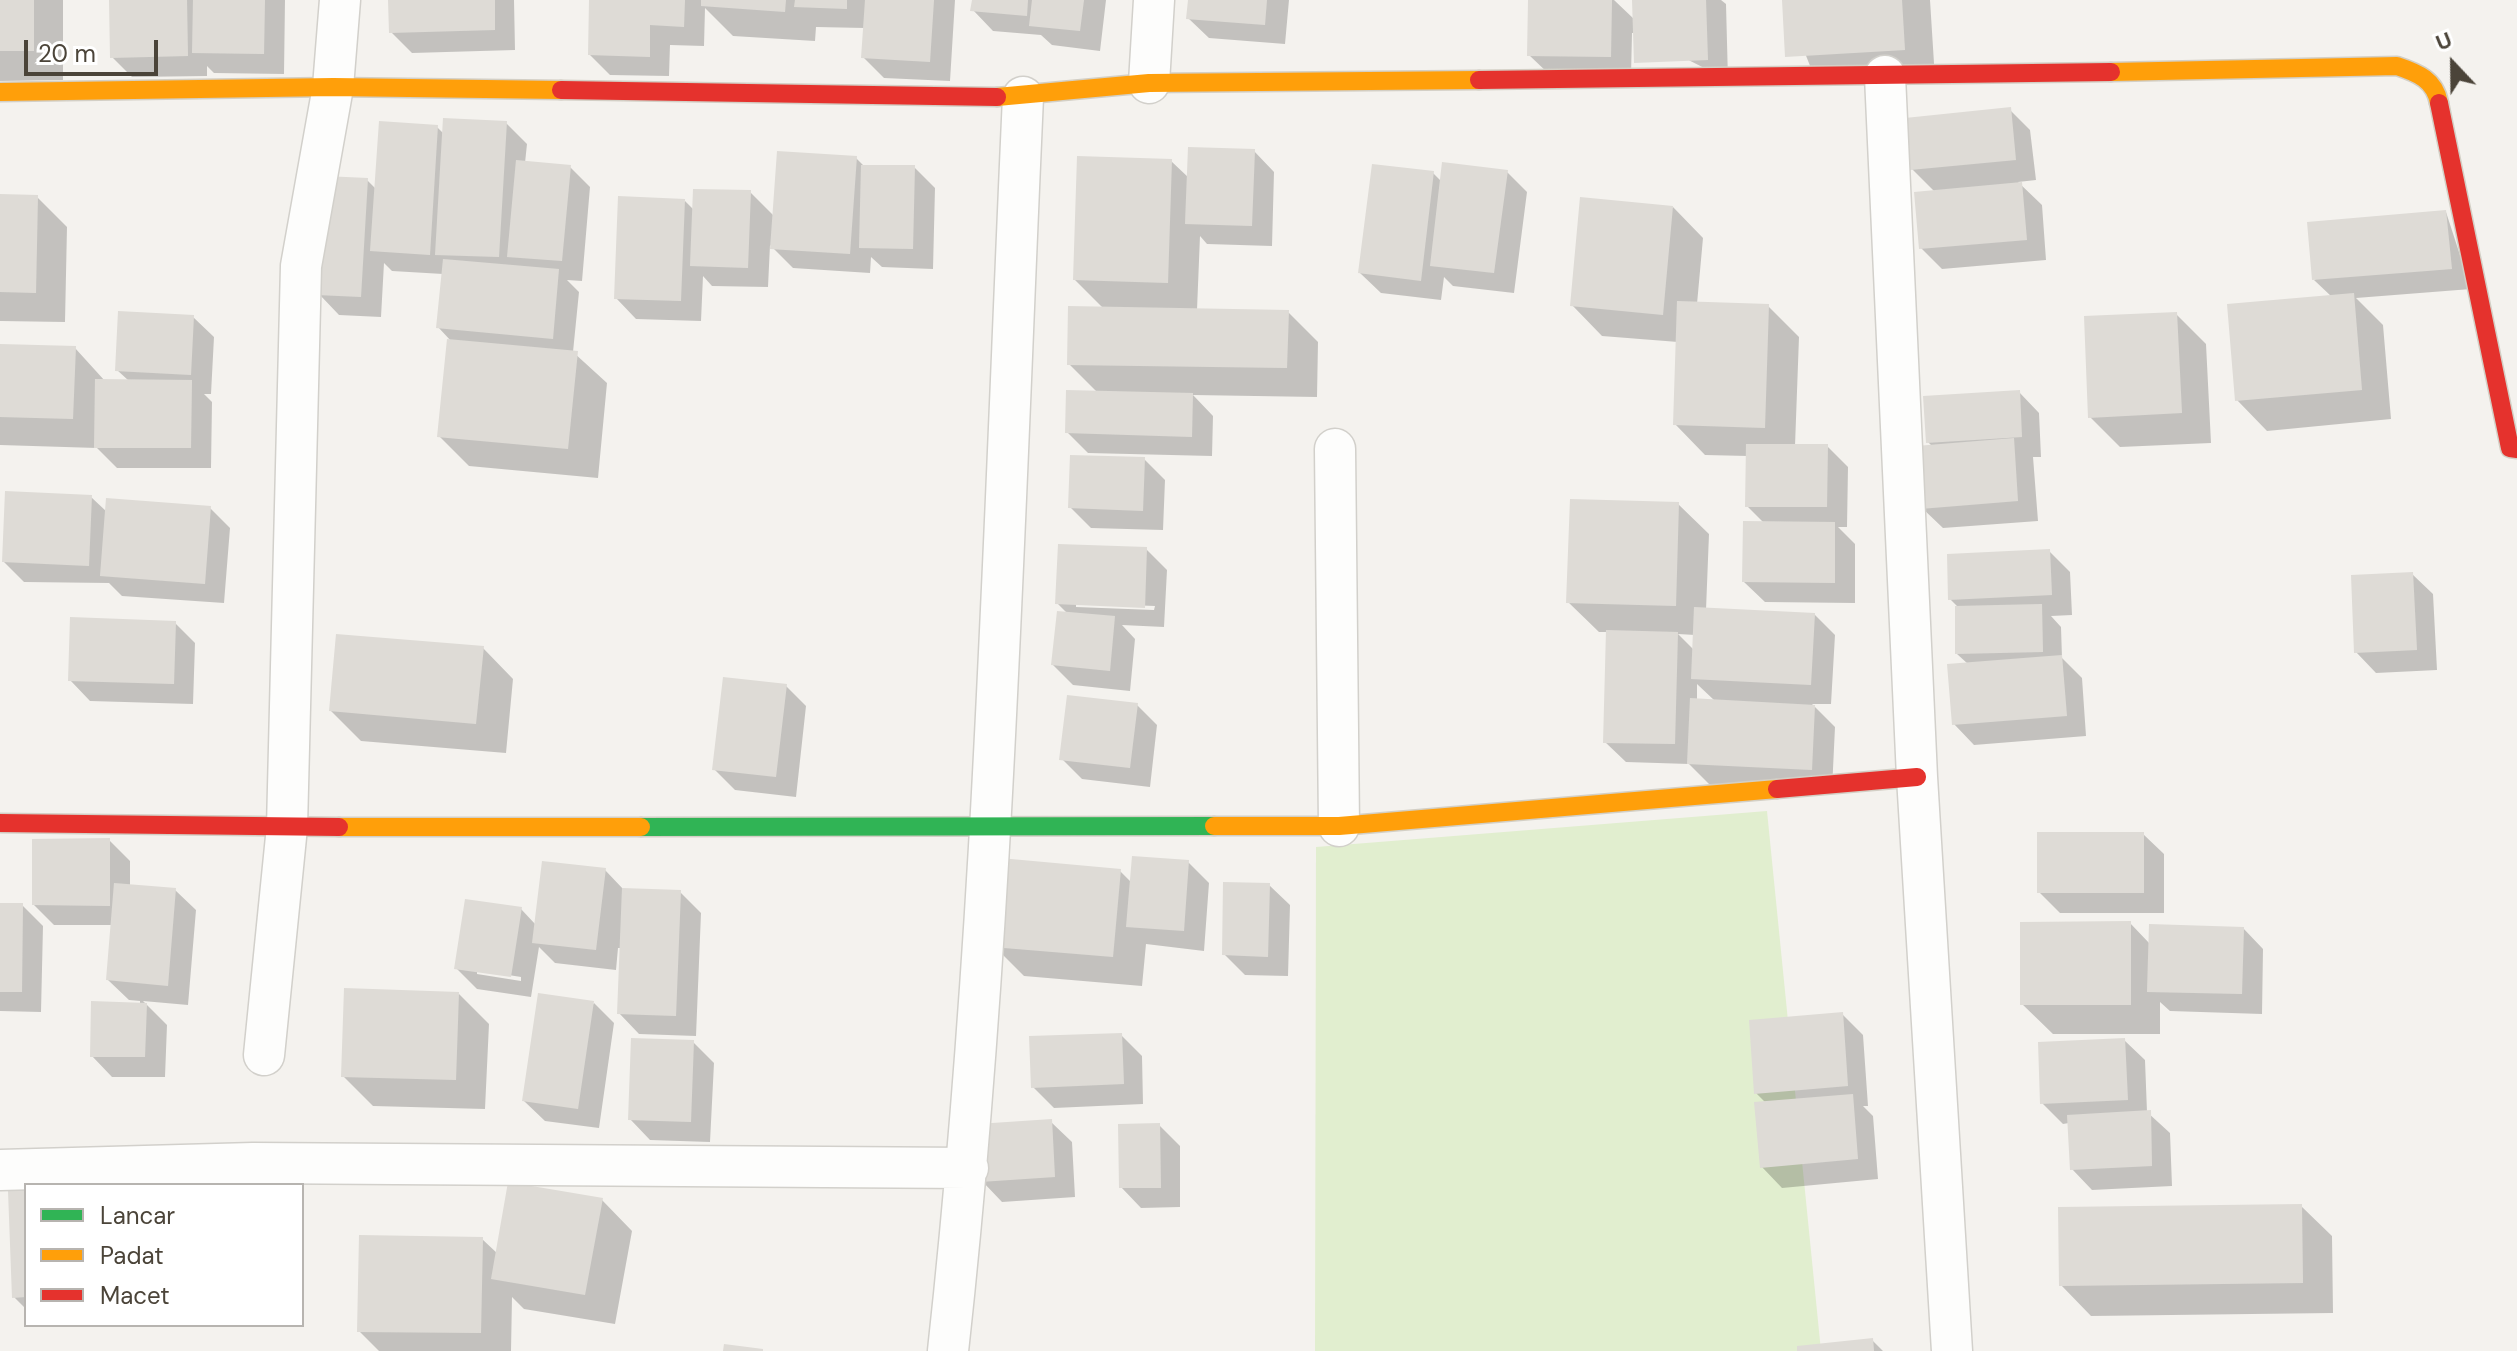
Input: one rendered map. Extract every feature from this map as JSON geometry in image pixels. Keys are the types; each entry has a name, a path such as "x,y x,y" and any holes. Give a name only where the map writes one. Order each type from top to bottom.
{"street":[{"path":"264,1055 287,827 301,266 333,87 340,0"},
{"path":"1149,83 1154,0"},
{"path":"0,92 333,87 1023,97 1149,83 1885,76 2397,66 2422,75 2437,92 2510,448 2517,449"},
{"path":"1885,76 1917,777 1952,1351"},
{"path":"948,1351 968,1168 991,828 1023,97"},
{"path":"1335,449 1339,826"},
{"path":"0,823 287,827 1339,826 1917,777"},
{"path":"0,1170 253,1163 968,1168"}],"green space":[{"path":"1767,811 1821,1351 1315,1351 1316,847"}],"building":[{"path":"0,0 34,0 34,51 0,51"},
{"path":"109,0 187,0 188,56 110,58"},
{"path":"193,0 265,0 264,54 192,53"},
{"path":"388,0 495,0 495,30 389,33"},
{"path":"589,0 685,0 684,27 650,25 650,57 588,55"},
{"path":"701,0 786,0 785,12 701,6"},
{"path":"795,0 847,0 847,9 794,7"},
{"path":"865,0 934,0 930,62 861,58"},
{"path":"972,0 1028,0 1027,16 970,11"},
{"path":"1032,0 1084,0 1080,31 1029,26"},
{"path":"1188,0 1267,0 1265,25 1186,19"},
{"path":"1528,0 1612,0 1611,57 1527,56"},
{"path":"1632,0 1706,0 1708,60 1634,63"},
{"path":"1782,0 1902,0 1905,50 1785,57"},
{"path":"2011,107 2016,160 1910,170 1905,118"},
{"path":"443,118 507,121 499,257 435,255"},
{"path":"379,121 438,125 430,255 370,251"},
{"path":"1188,147 1255,149 1252,226 1185,224"},
{"path":"777,151 857,156 850,254 770,249"},
{"path":"1077,156 1172,159 1168,283 1073,280"},
{"path":"516,160 571,165 562,261 507,257"},
{"path":"1442,162 1508,170 1494,273 1430,266"},
{"path":"1372,164 1434,171 1421,281 1358,273"},
{"path":"861,165 915,165 913,249 859,248"},
{"path":"324,176 368,178 361,297 317,295"},
{"path":"2022,182 2027,240 1919,249 1914,192"},
{"path":"693,189 751,190 748,268 690,266"},
{"path":"0,194 38,195 36,293 0,292"},
{"path":"618,196 685,199 681,301 614,299"},
{"path":"1580,197 1673,206 1663,315 1570,306"},
{"path":"2446,210 2452,269 2312,280 2307,222"},
{"path":"443,259 559,269 553,339 436,328"},
{"path":"2354,293 2362,390 2235,401 2227,304"},
{"path":"1677,301 1769,304 1765,428 1673,425"},
{"path":"1068,306 1289,310 1287,368 1067,365"},
{"path":"118,311 194,315 191,375 115,371"},
{"path":"2177,312 2182,413 2088,418 2084,316"},
{"path":"447,339 578,351 568,449 437,437"},
{"path":"0,344 76,346 73,419 0,417"},
{"path":"95,379 192,380 191,448 94,448"},
{"path":"1066,390 1193,393 1192,437 1065,433"},
{"path":"2020,390 2022,437 1926,443 1923,396"},
{"path":"2014,438 2018,501 1920,509 1916,446"},
{"path":"1746,444 1828,444 1827,507 1745,507"},
{"path":"1070,455 1145,457 1143,511 1068,508"},
{"path":"5,491 92,495 89,566 2,562"},
{"path":"106,498 211,506 205,584 100,576"},
{"path":"1570,499 1679,502 1676,606 1566,603"},
{"path":"1743,521 1835,522 1835,583 1742,582"},
{"path":"1058,544 1147,547 1145,608 1055,604"},
{"path":"2050,549 2052,595 1948,600 1947,554"},
{"path":"2413,572 2417,650 2354,653 2351,575"},
{"path":"2042,604 2043,652 1955,654 1955,606"},
{"path":"1694,607 1815,613 1811,685 1691,679"},
{"path":"1057,611 1115,616 1110,671 1051,665"},
{"path":"70,617 176,621 174,684 68,681"},
{"path":"1606,630 1678,632 1675,744 1603,743"},
{"path":"336,634 484,646 476,724 329,711"},
{"path":"2062,655 2067,716 1952,725 1947,664"},
{"path":"723,677 787,684 776,777 712,770"},
{"path":"1067,695 1138,703 1130,768 1059,760"},
{"path":"1690,698 1815,705 1812,770 1687,764"},
{"path":"2037,832 2144,832 2144,893 2037,893"},
{"path":"110,838 110,906 32,905 32,839"},
{"path":"1132,856 1189,860 1184,931 1126,927"},
{"path":"1000,858 1121,869 1113,957 992,947"},
{"path":"542,861 606,868 596,950 532,943"},
{"path":"1223,882 1270,883 1268,957 1222,955"},
{"path":"114,883 176,888 168,986 106,980"},
{"path":"622,888 681,890 676,1016 617,1014"},
{"path":"465,899 522,907 511,977 454,969"},
{"path":"0,903 23,903 22,992 0,992"},
{"path":"2131,921 2131,1005 2020,1005 2020,922"},
{"path":"2149,924 2244,927 2242,994 2147,992"},
{"path":"344,988 459,992 456,1080 341,1077"},
{"path":"538,993 594,1001 578,1109 522,1101"},
{"path":"91,1001 147,1003 145,1057 90,1057"},
{"path":"1843,1012 1848,1086 1754,1094 1749,1020"},
{"path":"1122,1033 1124,1084 1031,1088 1029,1036"},
{"path":"631,1038 694,1040 691,1122 628,1120"},
{"path":"2125,1038 2128,1100 2040,1104 2038,1042"},
{"path":"1853,1094 1858,1159 1760,1168 1754,1102"},
{"path":"2151,1110 2152,1166 2070,1170 2067,1115"},
{"path":"1052,1119 1055,1177 980,1182 977,1124"},
{"path":"1160,1123 1161,1188 1119,1188 1118,1124"},
{"path":"508,1182 603,1198 585,1295 491,1279"},
{"path":"24,1190 24,1297 12,1298 8,1191"},
{"path":"2302,1204 2303,1283 2059,1286 2058,1207"},
{"path":"359,1235 483,1237 481,1333 357,1332"},
{"path":"1873,1338 1874,1351 1797,1351 1797,1346"},
{"path":"724,1344 763,1349 763,1351 723,1351"}],"traffic: fast":[{"path":"641,827 1214,826"}],"traffic: slow":[{"path":"2111,72 2397,66 2424,78 2434,88 2439,103"},
{"path":"997,97 1149,83 1479,80"},
{"path":"0,92 333,87 561,90"},
{"path":"1214,826 1339,826 1777,789"},
{"path":"339,827 641,827"}],"traffic: jam":[{"path":"1479,80 2111,72"},
{"path":"561,90 997,97"},
{"path":"2439,103 2510,448 2517,449"},
{"path":"1777,789 1917,777"},
{"path":"0,823 339,827"}]}
